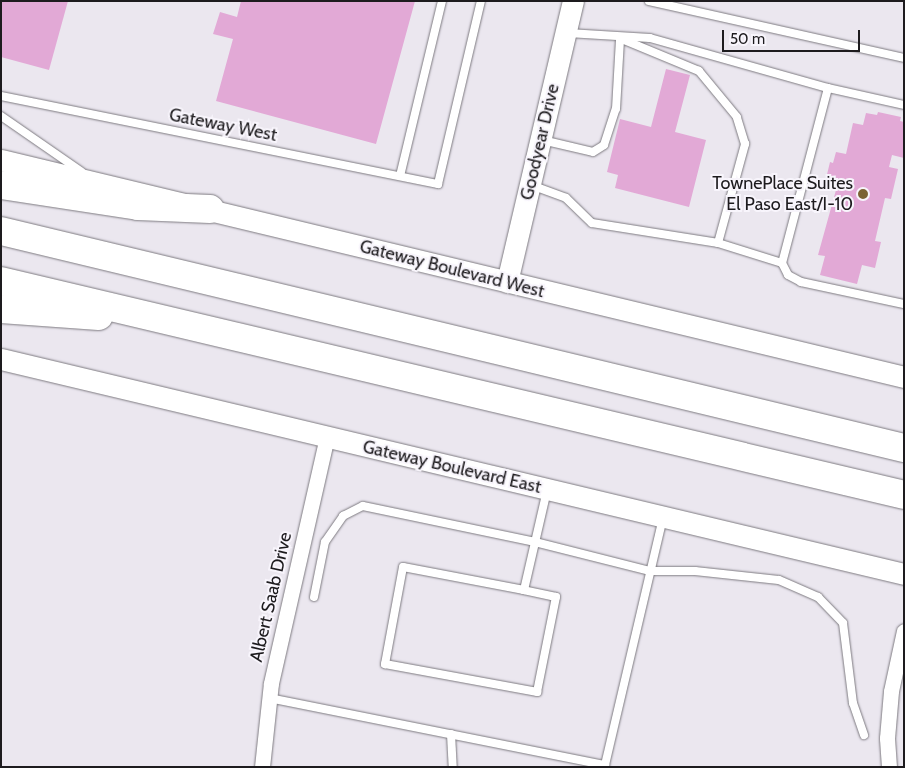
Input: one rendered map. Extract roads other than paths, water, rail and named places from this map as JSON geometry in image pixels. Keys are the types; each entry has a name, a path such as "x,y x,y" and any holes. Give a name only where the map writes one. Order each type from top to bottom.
{"highway":[{"path":"1,185 138,206 210,209"},
{"path":"1,231 904,448"},
{"path":"1,281 904,495"},
{"path":"1,309 57,315 154,317"}],"main road":[{"name":"Goodyear Drive","path":"506,282 573,1"},
{"name":"Gateway Boulevard West","path":"1,160 904,377"},
{"name":"Gateway Boulevard East","path":"1,359 904,574"}],"street":[{"name":"Albert Saab Drive","path":"262,767 269,698 327,437"},
{"path":"888,767 887,738 891,690 904,631"}],"lane":[{"path":"400,176 442,1"},
{"name":"Gateway West","path":"1,96 438,184 481,1"},
{"path":"649,1 904,58"},
{"path":"566,32 620,39 650,38 828,88 904,105"},
{"path":"620,39 699,72 737,116 745,144 718,243"},
{"path":"540,140 593,152 604,145 616,109 620,39"},
{"path":"828,88 782,263 788,275 801,282 904,304"},
{"path":"1,116 97,182"},
{"path":"530,185 566,198 586,219 718,243 782,263"},
{"path":"524,590 547,490"},
{"path":"314,597 325,542 343,516 363,506 535,542 650,571 694,571 779,580 818,597 843,623 853,703 864,736"},
{"path":"269,698 605,766 664,517"},
{"path":"403,567 524,590 556,597 537,692 385,664 403,567"},
{"path":"451,734 453,767"}],"place":[{"name":"TownePlace Suites El Paso East/I-10","path":"863,194"}]}
